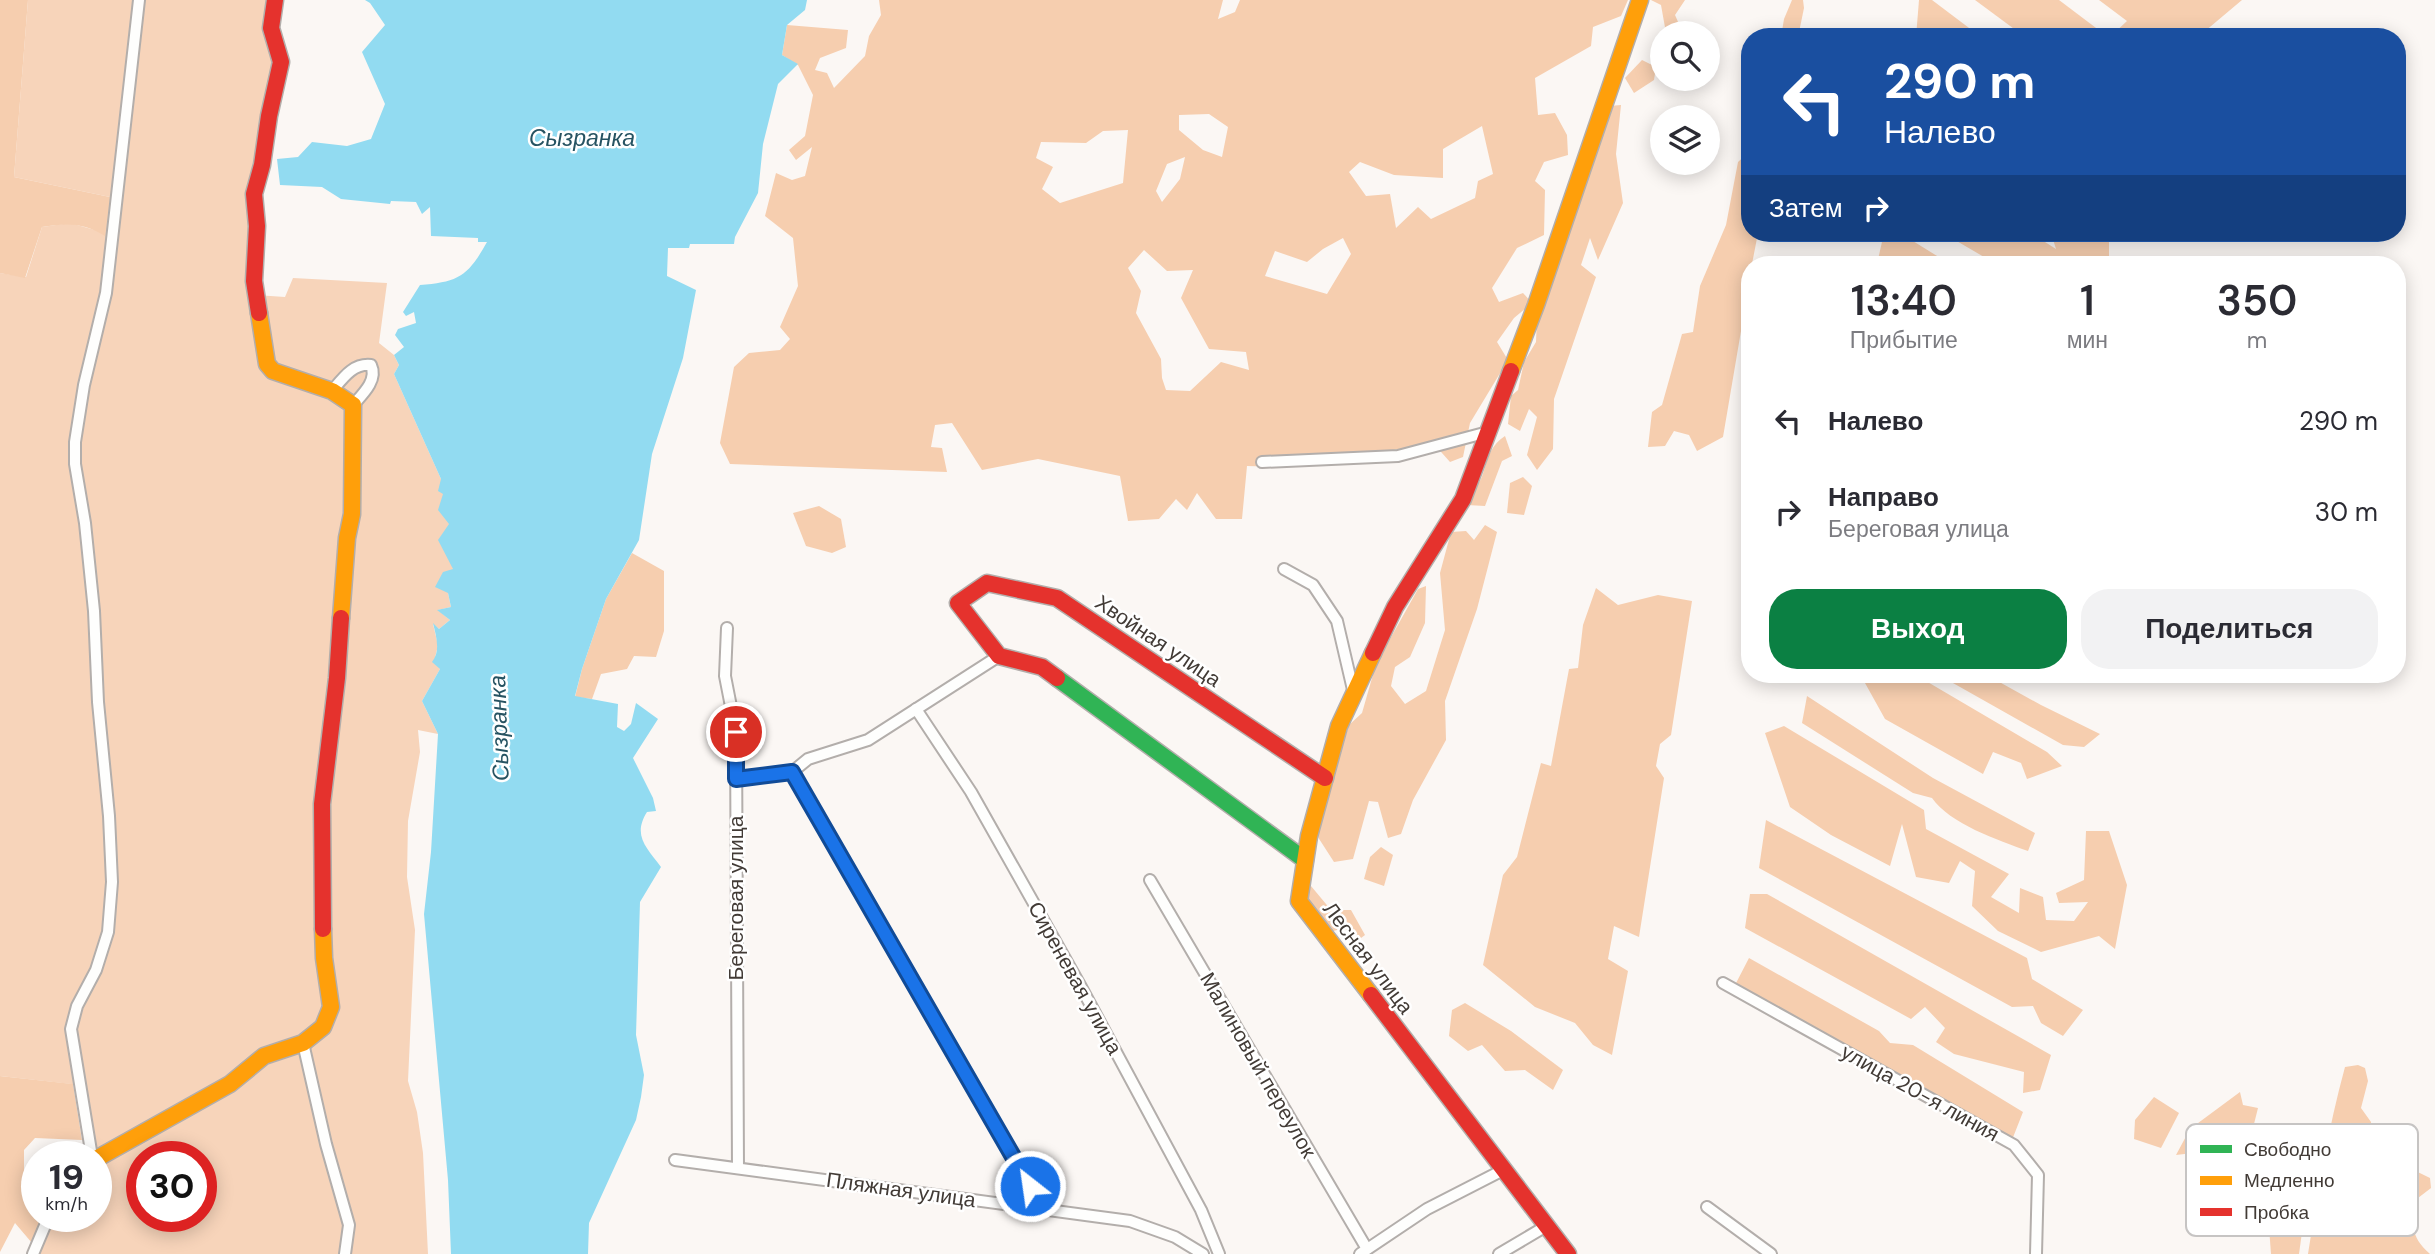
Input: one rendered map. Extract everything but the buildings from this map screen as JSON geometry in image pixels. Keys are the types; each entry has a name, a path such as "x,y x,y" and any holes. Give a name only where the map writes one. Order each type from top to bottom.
{"street":[{"path":"91,1141 71,1029 77,1006 96,970 108,932 112,882 94,611 85,523 75,464 75,442 84,385 106,293 139,0"},
{"path":"275,0 271,28 281,62 254,194 257,226 254,281 267,364 272,371 332,391 353,405"},
{"name":"Лесная улица","path":"1568,1254 1299,901 1309,836 1339,726 1395,607 1463,499 1536,304 1640,0"},
{"path":"112,1148 230,1084 264,1056 303,1043 323,1027 331,1007 324,958 322,804 337,678 347,538 352,514 353,405 372,381 374,371 371,365 353,369 332,391"},
{"path":"1262,462 1398,456 1488,432"},
{"path":"1284,569 1313,585 1337,621 1354,694"},
{"name":"Хвойная улица","path":"999,656 957,603 987,583 1058,598 1325,778"},
{"name":"Береговая улица","path":"727,628 726,676 736,732 738,1168"},
{"path":"736,779 792,772 807,759 868,740 999,656 1042,667 1305,860"},
{"name":"Сиреневая улица","path":"916,709 971,792 1081,988 1201,1210 1219,1254"},
{"path":"792,772 1043,1209"},
{"name":"Малиновый переулок","path":"1150,880 1363,1252"},
{"name":"улица 20-я линия","path":"1723,983 2014,1145 2038,1175 2036,1254"},
{"path":"303,1043 326,1144 349,1225 345,1254"},
{"name":"Пляжная улица","path":"675,1160 1130,1221 1175,1237 1203,1254"},
{"path":"1363,1252 1427,1209 1505,1170"},
{"path":"1707,1207 1771,1254"},
{"path":"1499,1254 1548,1225"},
{"path":"33,1254 42,1232"}],"shaded area":[{"path":"0,0 28,0 14,177 110,197 105,236 89,228 74,225 42,227 25,278 0,273"},
{"path":"28,0 275,0 281,62 262,165 256,295 285,297 293,278 387,283 379,343 394,355 399,365 394,374 441,479 450,524 453,569 448,593 451,607 438,610 450,620 439,629 433,624 438,645 435,658 440,669 422,701 438,734 418,730 420,752 408,821 407,877 415,930 408,1081 417,1112 423,1153 428,1254 33,1254 42,1232 112,1232 112,1141 92,1141 80,1085 0,1076 0,273 26,277 42,227 70,223 95,230 110,197 14,177"},
{"path":"879,0 1223,0 1218,19 1235,12 1240,0 1628,0 1621,16 1593,27 1591,46 1535,78 1538,115 1555,113 1567,135 1568,155 1544,162 1535,181 1545,190 1544,235 1517,248 1492,288 1499,302 1523,293 1532,303 1514,318 1497,342 1508,360 1470,423 1463,457 1450,462 1434,444 1279,467 1247,466 1242,519 1216,519 1197,493 1187,510 1176,499 1159,519 1128,521 1120,476 1038,459 982,470 952,423 935,425 931,447 942,448 947,472 730,464 720,443 734,367 749,353 780,350 790,339 780,327 798,286 793,238 765,216 776,173 792,180 805,176 812,147 796,160 789,150 805,136 813,95 798,65 782,55 787,25 848,30 846,48 820,58 815,70 827,73 834,88 865,56 869,36 881,15","holes":["1209,114 1228,127 1222,157 1203,150 1179,130 1179,115","1482,126 1493,174 1478,181 1475,198 1431,219 1418,207 1396,228 1390,194 1366,196 1349,172 1360,162 1394,175 1443,178 1443,149","1128,130 1123,183 1060,203 1042,189 1053,167 1036,158 1041,142 1086,143 1103,131","1185,157 1180,179 1162,202 1156,191 1167,164","1343,238 1351,254 1327,294 1265,276 1275,251 1307,262","1144,250 1167,271 1193,270 1181,298 1209,349 1246,352 1249,370 1221,362 1190,391 1166,390 1161,359 1136,313 1141,291 1128,268"]},
{"path":"1651,0 1685,0 1675,15 1678,21 1664,21 1661,5"},
{"path":"1792,0 1803,0 1800,28 1782,28"},
{"path":"1919,0 1932,0 1969,28 1917,28"},
{"path":"1975,0 2059,0 2096,28 2013,28"},
{"path":"2099,0 2242,0 2209,28 2120,28 2127,21"},
{"path":"1642,60 1650,64 1650,83 1634,93 1625,78"},
{"path":"1621,105 1616,154 1623,203 1598,260 1590,238 1581,265 1596,277 1554,399 1553,449 1537,470 1527,455 1537,417 1529,409 1520,431 1508,424 1511,396 1518,390 1524,362 1536,342 1537,316 1609,106"},
{"path":"1741,159 1741,242 1756,242 1754,256 1741,256 1741,331 1723,437 1697,451 1689,435 1674,431 1665,446 1648,447 1652,412 1662,405 1682,334 1693,332 1700,286 1726,225 1738,162"},
{"path":"1882,242 1915,242 1937,256 1879,256"},
{"path":"1958,242 2045,242 2056,249 2054,242 2109,242 2109,256 1982,256"},
{"path":"1505,436 1512,456 1502,461 1485,506 1467,505 1468,494 1480,481 1491,450"},
{"path":"1523,477 1532,486 1524,515 1507,513 1510,483"},
{"path":"819,506 841,519 846,547 832,553 806,546 793,513"},
{"path":"1485,525 1497,532 1477,609 1445,701 1446,740 1413,800 1401,834 1388,838 1378,802 1369,801 1353,859 1334,862 1314,831 1349,725 1362,713 1376,664 1418,589 1426,586 1425,623 1410,657 1395,667 1391,686 1405,704 1426,691 1445,630 1440,573 1451,532 1466,531 1474,540"},
{"path":"632,553 664,571 664,631 656,657 634,656 627,669 601,674 592,699 575,697 606,599"},
{"path":"1596,588 1618,605 1658,595 1692,601 1671,735 1660,744 1656,766 1664,778 1639,937 1614,926 1608,959 1628,971 1612,1055 1593,1045 1575,1023 1535,1007 1483,965 1503,875 1517,857 1541,763 1551,766 1569,669 1578,668 1583,625"},
{"path":"1865,683 1929,683 2047,752 2062,766 2027,779 2021,763 1993,752 1983,774 1885,719"},
{"path":"1953,683 2001,683 2100,734 2084,747 2063,745"},
{"path":"1807,696 1933,778 2035,833 2028,851 1962,823 1950,816 1932,798 1913,793 1802,723"},
{"path":"1784,726 1924,810 1926,829 2009,874 1991,897 2019,913 2020,888 2043,897 2046,920 2074,921 2088,902 2059,903 2056,893 2084,880 2086,831 2109,831 2127,885 2115,949 2099,936 2041,952 1998,931 1972,906 1975,871 1960,861 1949,883 1916,877 1902,824 1890,866 1831,835 1790,807 1765,733"},
{"path":"1766,820 2027,958 2032,979 2083,1010 2063,1036 2041,1023 2033,1006 2012,1007 1759,868"},
{"path":"1381,847 1393,855 1384,886 1364,879 1370,857"},
{"path":"1311,886 1331,910 1351,910 1365,935 1357,941 1344,928 1330,932 1302,896"},
{"path":"1750,894 1767,894 2051,1055 2040,1090 2023,1093 2024,1072 1954,1054 1936,1042 1945,1028 1925,1007 1911,1019 1745,928"},
{"path":"1749,958 1879,1031 1890,1043 1913,1045 2023,1112 2010,1145 1734,987"},
{"path":"1465,1003 1511,1031 1563,1070 1553,1090 1525,1070 1505,1071 1482,1045 1468,1051 1449,1036 1452,1010"},
{"path":"2358,1065 2365,1068 2368,1081 2361,1108 2371,1124 2331,1124 2345,1067"},
{"path":"0,1076 73,1084 82,1140 35,1138 32,1141 21,1141 21,1230 15,1223 0,1252"},
{"path":"2240,1092 2243,1105 2258,1108 2254,1124 2197,1124"},
{"path":"2154,1097 2179,1113 2161,1148 2134,1139 2135,1120"},
{"path":"2186,1136 2186,1154 2176,1155"},
{"path":"2418,1172 2430,1178 2431,1188 2418,1198"},
{"path":"23,1232 42,1232 32,1243"},
{"path":"2270,1236 2301,1236 2299,1254 2271,1254"},
{"path":"2311,1236 2416,1236 2430,1254 2308,1254"}],"water":[{"name":"Сызранка","path":"365,0 807,0 805,10 787,25 782,55 798,64 778,84 763,144 758,193 734,244 690,244 689,248 668,248 667,276 696,290 683,358 652,454 639,540 606,599 575,696 618,704 617,727 624,731 631,724 636,703 658,719 633,758 653,798 656,811 647,812 641,835 646,848 661,867 640,902 636,1035 644,1075 636,1120 589,1223 588,1254 451,1254 448,1180 424,914 431,852 438,734 422,701 440,669 432,662 437,648 433,623 439,629 450,620 437,610 451,607 448,593 435,587 443,572 453,569 438,540 449,524 438,510 443,494 438,491 441,479 394,374 399,365 394,355 404,347 395,335 398,329 416,323 414,312 406,316 403,312 420,285 444,282 461,275 474,263 487,242 478,242 478,238 431,236 430,207 422,214 416,202 391,201 390,204 341,199 322,187 280,185 277,159 298,157 312,142 347,146 371,139 385,104 362,52 385,25"}],"traffic: fast":[{"path":"1057,678 1305,860"}],"traffic: slow":[{"path":"1511,371 1640,0"},
{"path":"259,313 267,364 273,371 332,391 353,405 352,514 347,538 341,618"},
{"path":"1371,995 1299,901 1309,836 1339,726 1373,653"},
{"path":"112,1150 230,1084 264,1056 303,1043 323,1027 331,1007 323,929"}],"traffic: jam":[{"path":"259,313 254,281 257,226 254,194 281,62 271,28 275,0"},
{"path":"1373,653 1395,607 1463,499 1511,371"},
{"path":"1057,678 1042,667 999,656 958,603 987,583 1057,598 1325,778"},
{"path":"323,929 322,804 337,678 341,618"},
{"path":"1371,995 1568,1254"}],"route":[{"path":"736,732 736,779 792,772 1030,1186"}]}
